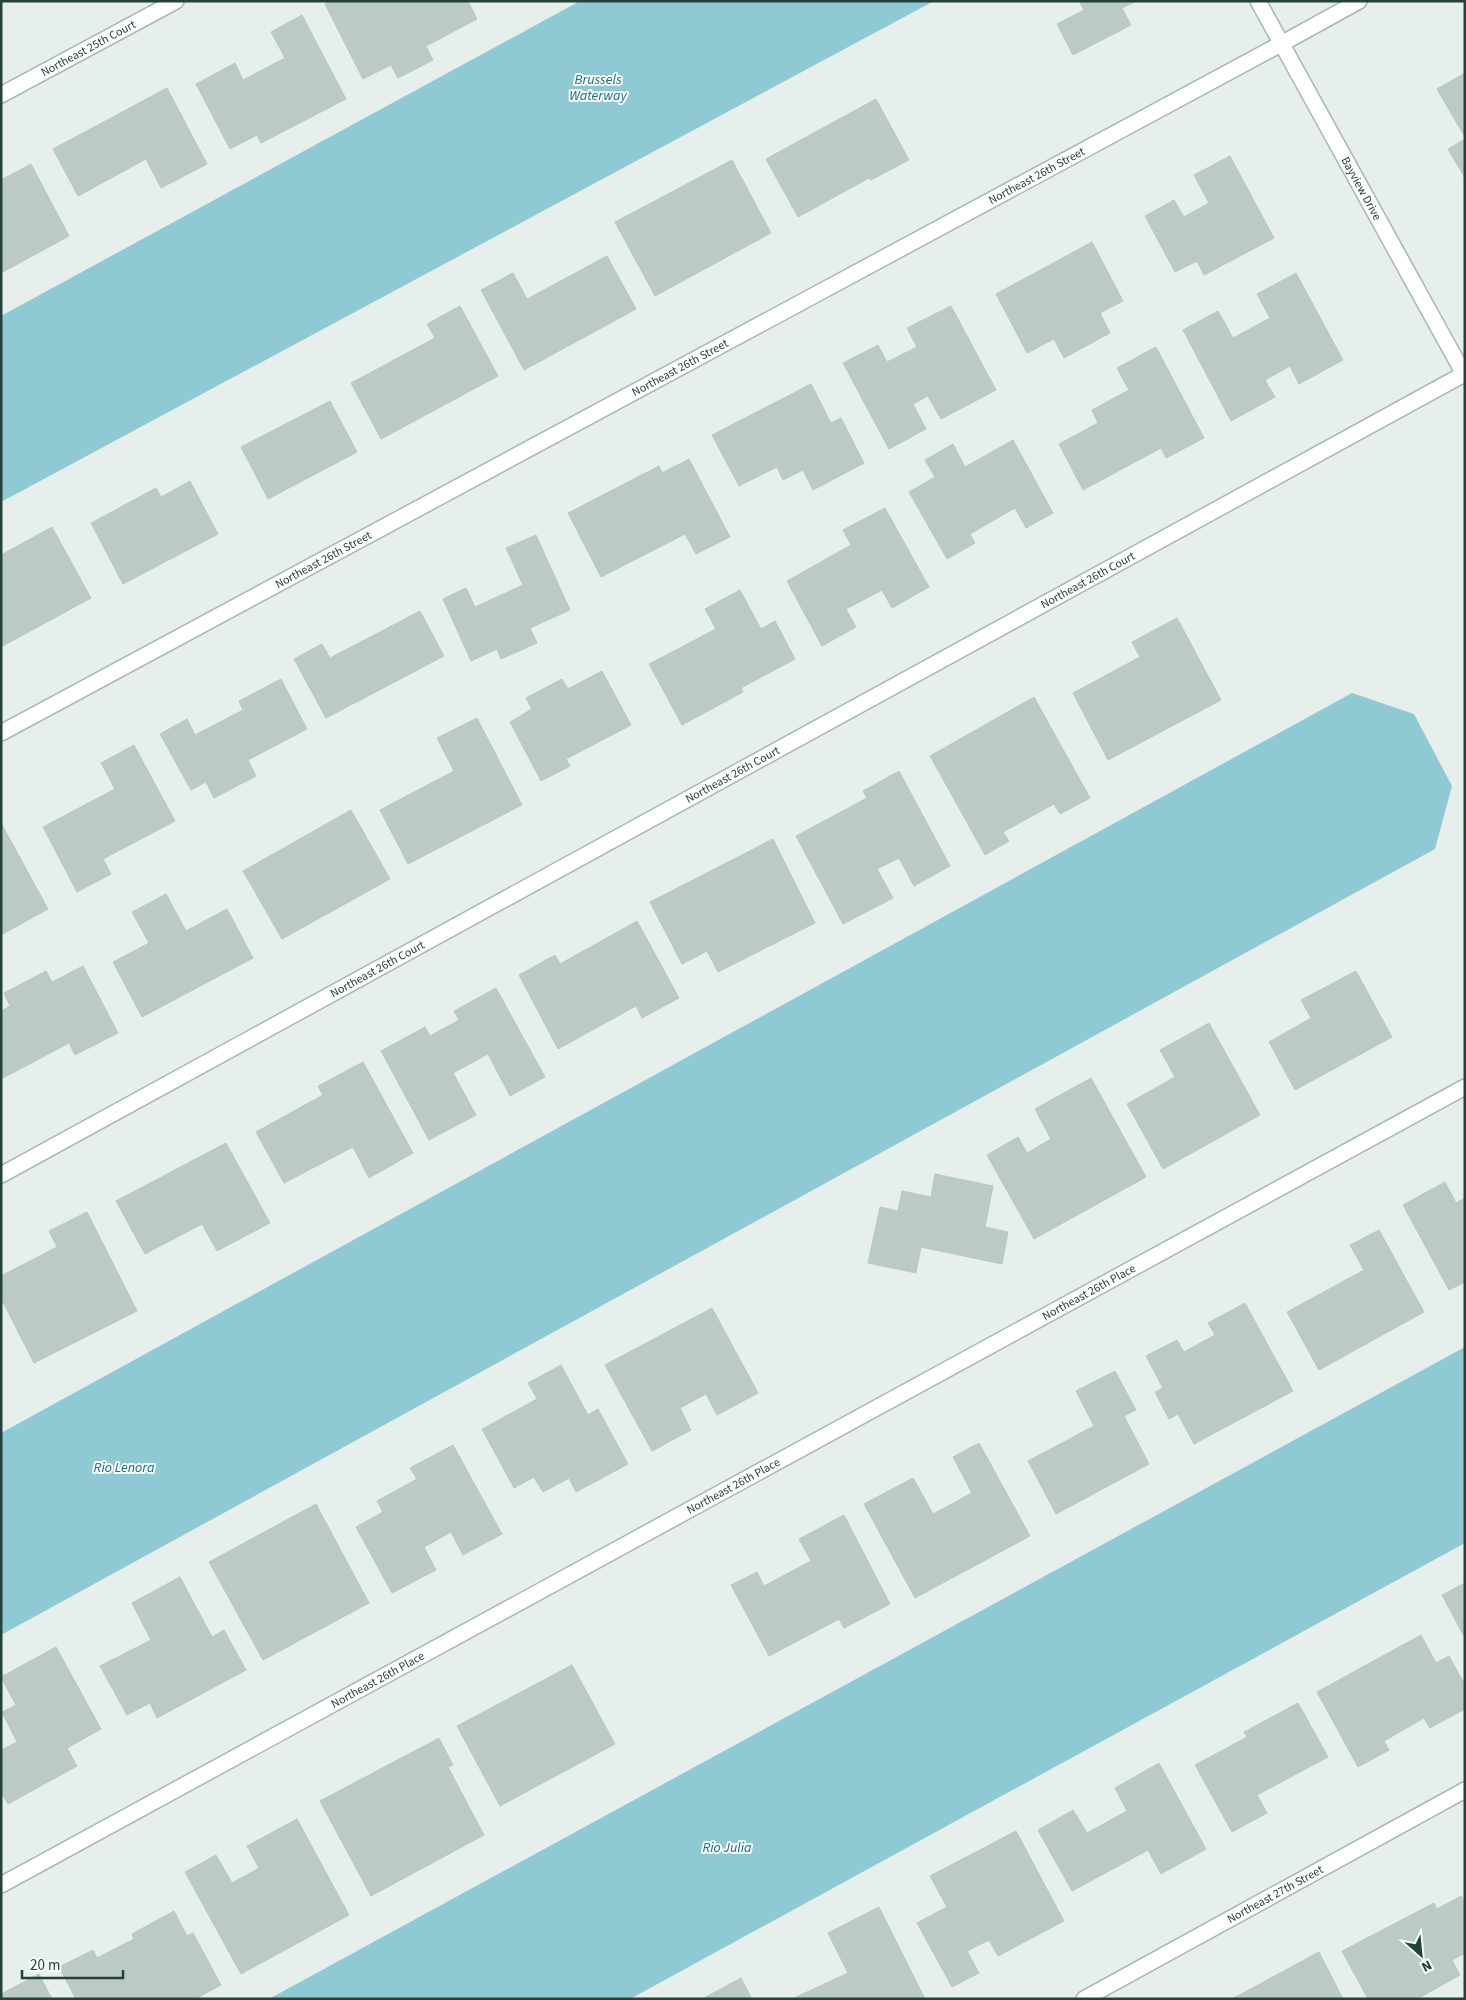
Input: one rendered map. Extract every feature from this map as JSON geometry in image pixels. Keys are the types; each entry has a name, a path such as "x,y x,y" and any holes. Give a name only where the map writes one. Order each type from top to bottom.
{"street":[{"name":"Northeast 25th Court","path":"1,95 176,1"},
{"name":"Bayview Drive","path":"1258,1 1464,375"},
{"name":"Northeast 26th Street","path":"1,733 1359,1"},
{"name":"Northeast 26th Court","path":"1,1175 1464,375"},
{"name":"Northeast 26th Place","path":"1,1885 1465,1087"},
{"name":"Northeast 27th Street","path":"1084,1999 1465,1790"}],"water":[{"name":"Brussels Waterway","path":"580,1 934,1 1,502 1,316"},
{"name":"Rio Lenora","path":"1352,693 1414,714 1452,786 1435,849 1,1635 1,1433"},
{"name":"Rio Julia","path":"1465,1347 1465,1543 630,1999 269,1999"}],"building":[{"path":"330,1 468,1 477,19 426,46 433,60 398,78 391,65 363,79 325,4"},
{"path":"1079,1 1136,1 1122,8 1131,25 1073,55 1057,24 1084,10"},
{"path":"302,15 346,99 261,143 257,135 230,149 196,84 235,63 243,80 285,58 271,32"},
{"path":"1465,73 1465,137 1437,89"},
{"path":"167,88 207,164 161,188 146,159 78,196 53,149"},
{"path":"876,99 909,160 871,180 869,178 798,217 766,159"},
{"path":"1465,139 1465,178 1448,149"},
{"path":"1230,156 1274,238 1204,275 1197,261 1175,272 1145,216 1174,200 1184,217 1209,203 1194,175"},
{"path":"732,160 771,233 655,296 615,222"},
{"path":"31,164 69,236 1,273 1,180"},
{"path":"1092,242 1123,301 1100,313 1110,333 1064,358 1054,339 1027,353 996,294"},
{"path":"607,256 636,309 524,370 481,290 513,273 527,299"},
{"path":"1296,273 1343,360 1299,384 1290,366 1265,380 1275,397 1231,421 1183,330 1218,311 1233,338 1270,318 1257,294"},
{"path":"460,306 498,376 381,439 351,383 435,338 427,324"},
{"path":"951,306 996,390 941,419 928,396 913,404 926,429 889,449 843,363 878,345 887,362 917,347 907,328"},
{"path":"1156,347 1204,438 1166,458 1161,448 1083,490 1059,444 1098,423 1092,410 1129,390 1117,368"},
{"path":"811,384 831,423 841,418 864,463 813,490 803,470 783,480 777,467 739,486 712,435"},
{"path":"330,401 357,452 268,499 241,447"},
{"path":"1013,440 1053,513 1026,528 1015,508 970,534 975,543 947,559 909,492 935,477 925,460 953,444 965,467"},
{"path":"689,459 730,537 696,554 685,534 601,577 568,513 659,466 662,473"},
{"path":"190,481 218,534 123,584 91,523 156,488 161,497"},
{"path":"885,508 929,587 892,608 882,590 846,609 856,627 822,646 787,581 851,545 843,530"},
{"path":"52,527 91,598 1,647 1,555"},
{"path":"536,535 570,610 530,628 537,643 501,659 497,649 471,661 443,599 466,588 475,607 523,585 506,548"},
{"path":"740,590 761,629 775,621 795,659 741,688 743,692 682,725 649,664 716,629 705,609"},
{"path":"420,611 444,656 326,718 294,659 322,644 330,658"},
{"path":"1177,618 1221,700 1108,760 1073,693 1140,657 1132,642"},
{"path":"602,671 631,725 566,759 570,766 541,781 510,722 532,709 526,698 562,679 568,689"},
{"path":"281,679 307,729 248,760 256,776 214,798 206,782 191,790 160,734 187,719 195,735 243,710 239,701"},
{"path":"1034,697 1090,798 1060,814 1054,804 1003,832 1009,841 985,855 930,756"},
{"path":"477,718 522,805 408,864 380,810 454,771 437,738"},
{"path":"134,745 175,821 103,859 111,874 77,892 43,827 115,789 101,763"},
{"path":"899,771 950,866 914,886 899,858 877,869 893,898 843,924 796,836 867,798 863,791"},
{"path":"351,810 390,879 282,939 243,871"},
{"path":"1,823 48,909 1,935"},
{"path":"773,839 815,923 718,972 707,951 682,964 650,902"},
{"path":"166,894 186,931 227,909 253,958 142,1017 113,962 149,943 132,912"},
{"path":"637,921 679,998 642,1018 636,1006 558,1049 519,975 555,955 560,964"},
{"path":"83,966 118,1033 75,1055 69,1043 1,1079 1,1011 10,1006 4,993 46,971 52,982"},
{"path":"1356,971 1392,1037 1295,1090 1269,1042 1311,1018 1301,1000"},
{"path":"496,988 545,1077 510,1096 488,1054 453,1073 476,1115 429,1140 381,1051 425,1027 430,1036 459,1020 454,1011"},
{"path":"1209,1023 1260,1115 1163,1169 1127,1104 1175,1077 1160,1050"},
{"path":"363,1062 413,1153 369,1178 353,1147 284,1183 256,1132 323,1095 318,1086"},
{"path":"1091,1078 1146,1177 1034,1239 987,1155 1018,1137 1027,1153 1051,1139 1035,1109"},
{"path":"226,1143 270,1223 217,1251 202,1224 145,1254 116,1201"},
{"path":"935,1174 993,1186 985,1227 1008,1232 1002,1264 921,1247 916,1273 868,1263 880,1207 898,1211 902,1191 931,1197"},
{"path":"1445,1182 1456,1203 1465,1198 1465,1282 1449,1290 1403,1205"},
{"path":"87,1212 137,1311 34,1363 1,1298 1,1276 57,1247 49,1231"},
{"path":"1379,1230 1424,1312 1319,1370 1287,1312 1364,1270 1350,1245"},
{"path":"1245,1303 1293,1391 1194,1444 1178,1414 1169,1419 1155,1392 1163,1388 1146,1356 1177,1340 1184,1352 1215,1335 1208,1323"},
{"path":"712,1308 758,1393 717,1415 706,1394 680,1408 691,1430 652,1451 605,1365"},
{"path":"561,1365 588,1415 598,1409 628,1464 576,1492 569,1478 543,1492 534,1477 514,1488 482,1429 537,1399 528,1383"},
{"path":"1115,1371 1136,1410 1124,1416 1149,1464 1056,1514 1028,1461 1094,1426 1076,1391"},
{"path":"979,1443 1030,1536 915,1598 864,1504 913,1478 933,1514 972,1493 953,1457"},
{"path":"453,1445 502,1534 463,1555 451,1532 424,1547 436,1570 392,1593 356,1527 383,1512 377,1501 417,1479 410,1468"},
{"path":"316,1504 369,1603 263,1660 209,1562"},
{"path":"844,1515 890,1604 844,1628 839,1619 769,1656 731,1585 757,1572 764,1586 811,1561 799,1539"},
{"path":"180,1577 212,1637 224,1630 246,1670 157,1718 150,1703 127,1715 100,1666 151,1640 132,1603"},
{"path":"1465,1583 1465,1638 1442,1595"},
{"path":"1421,1635 1436,1663 1449,1656 1465,1685 1465,1709 1430,1728 1424,1718 1384,1741 1389,1750 1358,1767 1317,1692"},
{"path":"56,1647 101,1729 67,1748 77,1766 8,1804 1,1792 1,1750 17,1742 2,1712 16,1705 1,1677"},
{"path":"572,1665 615,1744 500,1806 457,1726"},
{"path":"1298,1703 1328,1757 1257,1795 1267,1813 1232,1832 1195,1765 1247,1737 1244,1732"},
{"path":"439,1738 453,1765 448,1767 484,1835 371,1896 320,1801"},
{"path":"1159,1763 1206,1849 1161,1874 1148,1850 1072,1891 1038,1830 1073,1810 1087,1833 1127,1811 1115,1788"},
{"path":"297,1819 349,1915 241,1974 185,1872 216,1855 232,1883 259,1868 247,1846"},
{"path":"1016,1831 1064,1921 998,1956 989,1940 967,1951 979,1973 952,1987 917,1923 947,1907 930,1876"},
{"path":"1461,1896 1465,1903 1465,1953 1452,1960 1460,1975 1417,1999 1368,1999 1342,1951 1434,1903 1437,1909"},
{"path":"879,1907 925,1999 792,1999 848,1973 828,1933"},
{"path":"174,1911 187,1936 193,1933 221,1985 195,1999 76,1999 59,1967 93,1950 97,1958 134,1939 132,1934"},
{"path":"1319,1952 1343,1999 1232,1999"},
{"path":"39,1974 52,1999 2,1999 1,1994"},
{"path":"741,1978 752,1999 702,1999"}]}
